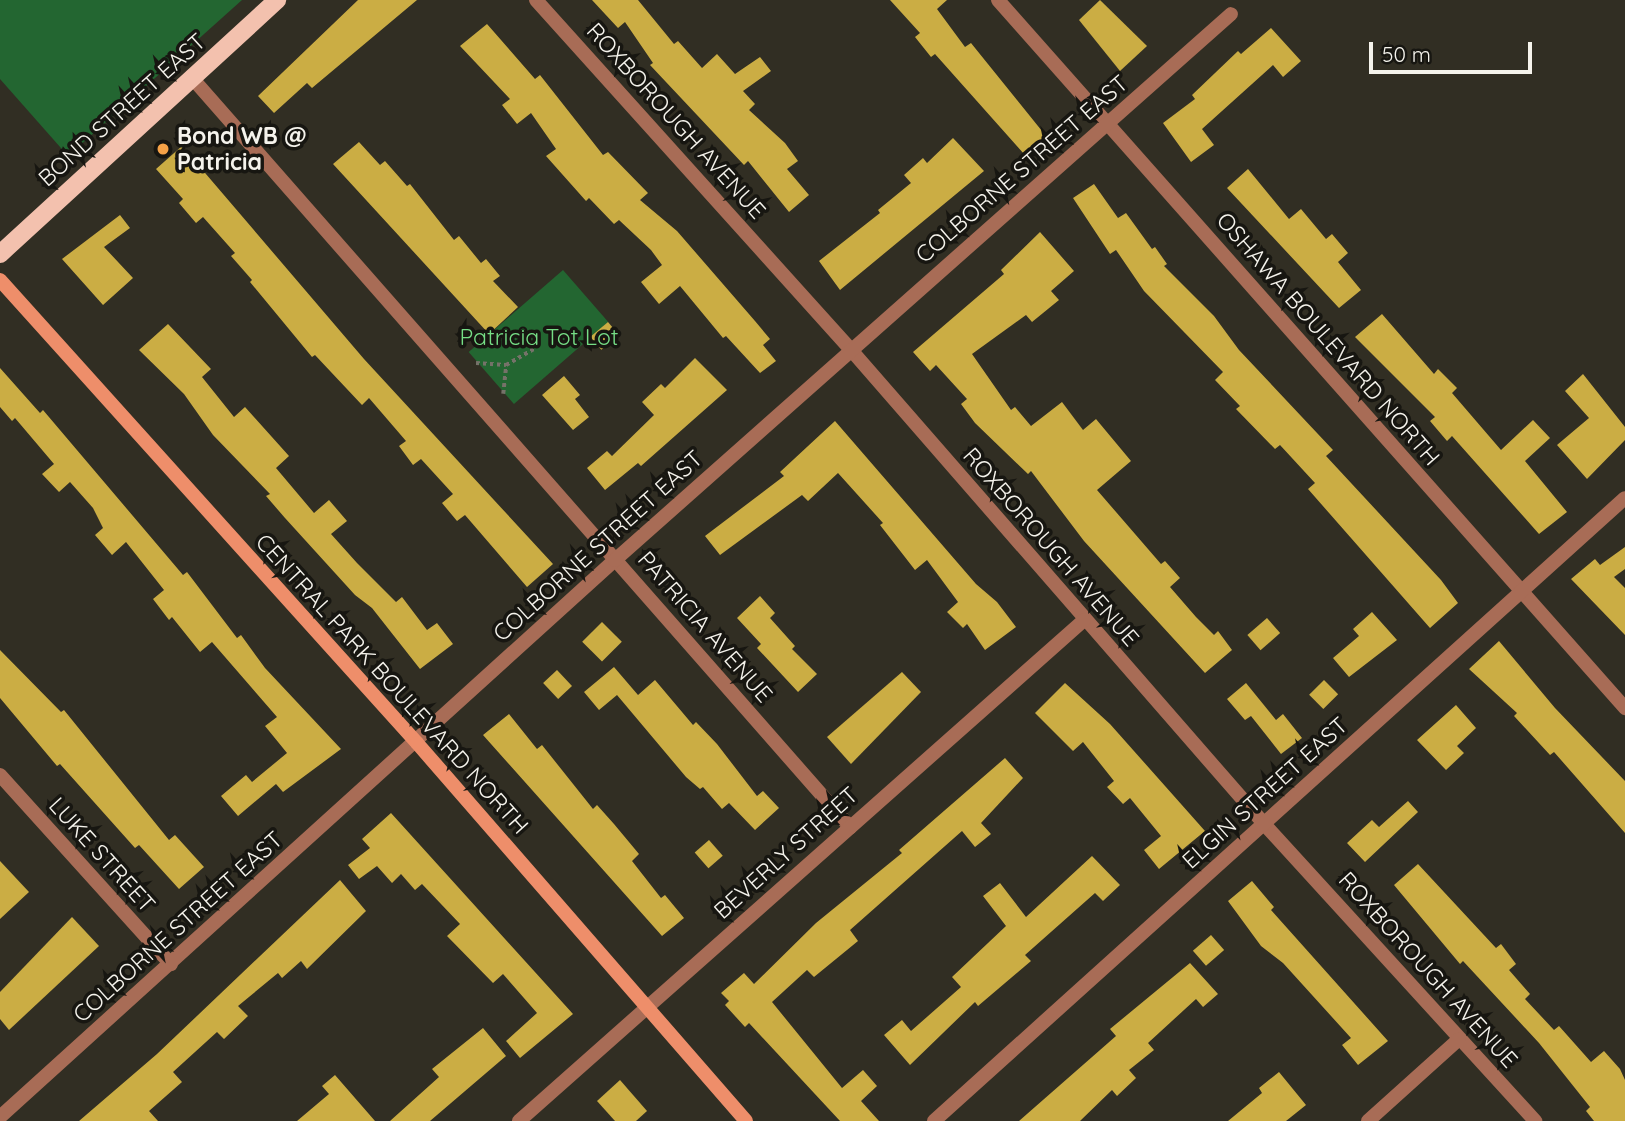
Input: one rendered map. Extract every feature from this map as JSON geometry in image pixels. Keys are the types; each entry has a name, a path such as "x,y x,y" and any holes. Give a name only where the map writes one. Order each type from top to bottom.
{"main road":[{"name":"BOND STREET EAST","path":"0,254 277,0"}],"street":[{"name":"ROXBOROUGH AVENUE","path":"536,0 852,351 1265,825 1535,1121"},
{"name":"OSHAWA BOULEVARD NORTH","path":"998,0 1625,708"},
{"name":"COLBORNE STREET EAST","path":"0,1117 417,743 615,560 1231,14"},
{"name":"PATRICIA AVENUE","path":"193,79 850,827"},
{"name":"CENTRAL PARK BOULEVARD NORTH","path":"0,280 417,743 645,1009 746,1121"},
{"name":"ELGIN STREET EAST","path":"934,1121 1625,498"},
{"name":"BEVERLY STREET","path":"519,1121 1084,620"},
{"name":"LUKE STREET","path":"0,775 171,964"},
{"path":"1368,1121 1458,1039"}],"path":[{"path":"476,363 506,365 536,348"},
{"path":"503,394 506,365"}],"green space":[{"path":"0,0 242,0 68,156 0,79"},
{"name":"Patricia Tot Lot","path":"563,270 608,322 514,404 469,352"}],"building":[{"path":"358,0 417,0 312,88 307,83 274,113 258,96"},
{"path":"592,0 638,0 674,44 678,41 702,68 717,54 735,74 760,57 771,71 743,91 755,104 749,110 785,143 798,161 787,169 809,195 789,212 748,161 744,165 650,65 653,63 625,22 618,28"},
{"path":"890,0 947,0 937,9 965,47 971,43 1046,136 1024,154 935,54 931,57 915,37 920,33"},
{"path":"1100,0 1147,46 1120,71 1079,20"},
{"path":"487,24 535,79 540,75 603,155 608,152 648,193 640,200 677,231 755,321 770,339 763,345 776,361 760,373 726,336 723,338 680,286 659,304 641,282 662,265 651,250 619,220 614,224 589,198 586,201 546,156 556,149 531,113 517,124 502,105 510,99 460,46"},
{"path":"1271,28 1301,61 1283,77 1273,65 1202,129 1214,145 1191,162 1163,123 1195,99 1192,95 1238,51 1241,54"},
{"path":"953,138 984,171 840,290 819,261 880,213 878,210 911,183 904,175 923,158 927,163"},
{"path":"359,142 380,165 385,161 407,186 410,184 454,240 459,236 481,263 486,259 500,276 493,281 518,307 489,334 333,164"},
{"path":"182,146 364,359 553,564 527,587 465,515 457,521 442,503 453,494 421,459 413,465 399,446 406,441 369,398 362,405 315,355 312,357 250,282 252,280 231,256 235,253 203,217 196,223 179,203 183,199 156,169"},
{"path":"1248,169 1289,219 1301,209 1326,239 1332,234 1348,253 1338,262 1361,290 1339,308 1227,188"},
{"path":"1094,184 1118,218 1126,213 1152,249 1155,247 1167,264 1164,266 1214,316 1239,350 1333,450 1326,456 1441,580 1458,603 1430,628 1308,489 1315,483 1280,445 1275,449 1236,409 1240,406 1215,380 1223,372 1144,291 1116,250 1110,254 1073,198"},
{"path":"120,215 130,228 104,247 133,278 103,305 62,259"},
{"path":"1040,232 1074,271 1051,291 1059,300 1032,322 1026,315 972,354 1011,410 1015,407 1031,426 1062,402 1083,430 1096,419 1131,461 1097,490 1161,564 1165,561 1180,578 1170,587 1214,635 1218,631 1232,650 1205,673 1084,541 1031,471 1028,474 975,423 961,404 967,399 936,365 930,371 913,352 1004,274 1001,270"},
{"path":"1382,314 1434,374 1438,369 1457,388 1452,393 1501,450 1533,420 1550,438 1525,461 1567,512 1539,534 1452,436 1447,441 1430,421 1435,417 1355,337"},
{"path":"608,322 619,335 601,350 590,337"},
{"path":"168,324 211,369 202,377 234,417 245,407 289,456 276,468 314,513 329,500 347,521 331,534 396,602 402,597 427,630 437,623 453,644 420,669 372,608 355,595 285,518 266,496 270,494 213,435 184,394 139,350"},
{"path":"695,358 727,390 641,466 638,463 605,490 587,468 607,451 612,456 654,415 642,402 661,384 665,388"},
{"path":"0,368 40,413 43,410 183,575 187,572 237,638 241,635 265,668 341,749 283,792 276,784 238,816 221,796 246,775 252,782 287,753 265,726 277,717 212,642 200,652 172,617 169,620 153,599 164,590 126,542 112,555 95,535 103,528 93,508 70,482 59,492 42,474 54,464 15,418 12,421 0,407"},
{"path":"1583,374 1625,427 1625,440 1587,479 1557,445 1589,418 1565,391"},
{"path":"564,376 580,395 575,399 589,417 573,430 542,395"},
{"path":"835,421 976,584 997,602 1016,627 985,650 967,624 963,628 947,612 958,602 927,560 915,570 880,525 883,523 838,473 808,501 802,495 720,555 705,536 784,476 780,472"},
{"path":"1625,547 1625,569 1614,577 1625,588 1625,635 1571,579 1595,559 1600,565"},
{"path":"760,596 775,613 770,618 795,646 792,649 817,674 798,692 757,648 761,644 737,618"},
{"path":"1372,612 1397,640 1349,677 1333,658 1359,636 1353,629"},
{"path":"1267,618 1280,633 1260,650 1247,635"},
{"path":"602,622 622,642 602,662 582,642"},
{"path":"1499,641 1555,708 1625,781 1625,833 1554,752 1550,755 1514,716 1517,713 1469,669"},
{"path":"0,650 61,712 64,710 169,840 175,835 204,867 179,889 139,845 135,848 60,764 57,766 0,698"},
{"path":"614,667 638,695 655,680 693,725 696,722 717,744 757,796 763,791 779,808 755,830 729,803 722,809 703,787 700,789 686,777 617,695 599,710 584,692"},
{"path":"557,670 572,686 558,699 543,683"},
{"path":"902,672 921,692 851,764 827,737"},
{"path":"1324,680 1338,694 1323,709 1309,695"},
{"path":"1065,683 1110,724 1205,831 1159,869 1144,850 1161,836 1130,798 1123,804 1107,787 1114,781 1083,742 1073,751 1035,713"},
{"path":"1246,683 1276,720 1283,714 1302,738 1281,754 1251,716 1245,720 1227,699"},
{"path":"1456,705 1476,728 1457,746 1464,753 1446,770 1417,740"},
{"path":"509,714 537,749 542,745 593,809 597,805 614,824 639,854 632,861 661,898 665,895 684,918 662,936 483,735"},
{"path":"1005,758 1023,778 981,823 991,834 975,847 962,831 850,930 858,941 814,977 807,970 772,1002 842,1088 863,1070 877,1086 861,1101 879,1121 840,1121 749,1023 745,1027 725,1005 729,1001 721,993 744,973 754,984 816,923 902,853 899,850"},
{"path":"1408,801 1418,812 1365,862 1347,843 1372,820 1379,827"},
{"path":"391,813 573,1014 520,1058 506,1041 537,1013 503,974 493,983 447,936 460,924 422,884 415,890 401,874 392,883 377,866 359,879 348,865 370,848 362,839"},
{"path":"709,840 723,856 708,868 695,852"},
{"path":"1092,856 1120,885 1103,901 1095,893 1025,955 1031,961 978,1006 975,1002 910,1065 884,1035 902,1020 911,1031 961,987 952,977 1006,926 983,896 1000,883 1026,917"},
{"path":"0,861 29,892 0,919"},
{"path":"1418,864 1496,948 1501,944 1516,964 1509,970 1530,994 1525,999 1554,1030 1559,1026 1591,1062 1604,1051 1620,1069 1625,1080 1625,1121 1594,1121 1586,1111 1590,1107 1539,1043 1463,961 1460,964 1394,885"},
{"path":"340,880 366,911 307,969 301,961 282,978 278,973 238,1006 248,1016 224,1039 217,1032 173,1072 182,1082 149,1111 158,1121 79,1121 157,1054"},
{"path":"1252,881 1274,907 1271,910 1388,1041 1358,1065 1342,1045 1351,1038 1283,963 1261,946 1228,901"},
{"path":"72,917 99,946 9,1030 0,1019 0,992"},
{"path":"1211,935 1224,950 1206,966 1193,951"},
{"path":"1190,963 1218,994 1203,1007 1196,999 1148,1043 1154,1050 1129,1070 1136,1078 1117,1096 1112,1090 1080,1121 1019,1121 1116,1036 1110,1029"},
{"path":"483,1028 506,1056 430,1121 390,1121 439,1077 432,1069"},
{"path":"1279,1072 1306,1105 1286,1121 1228,1121 1262,1093 1259,1088"},
{"path":"335,1075 375,1121 297,1121 329,1094 322,1086"},
{"path":"620,1080 647,1111 636,1121 615,1121 597,1101"}],"place":[{"name":"Bond WB @ Patricia","path":"163,149"}]}
